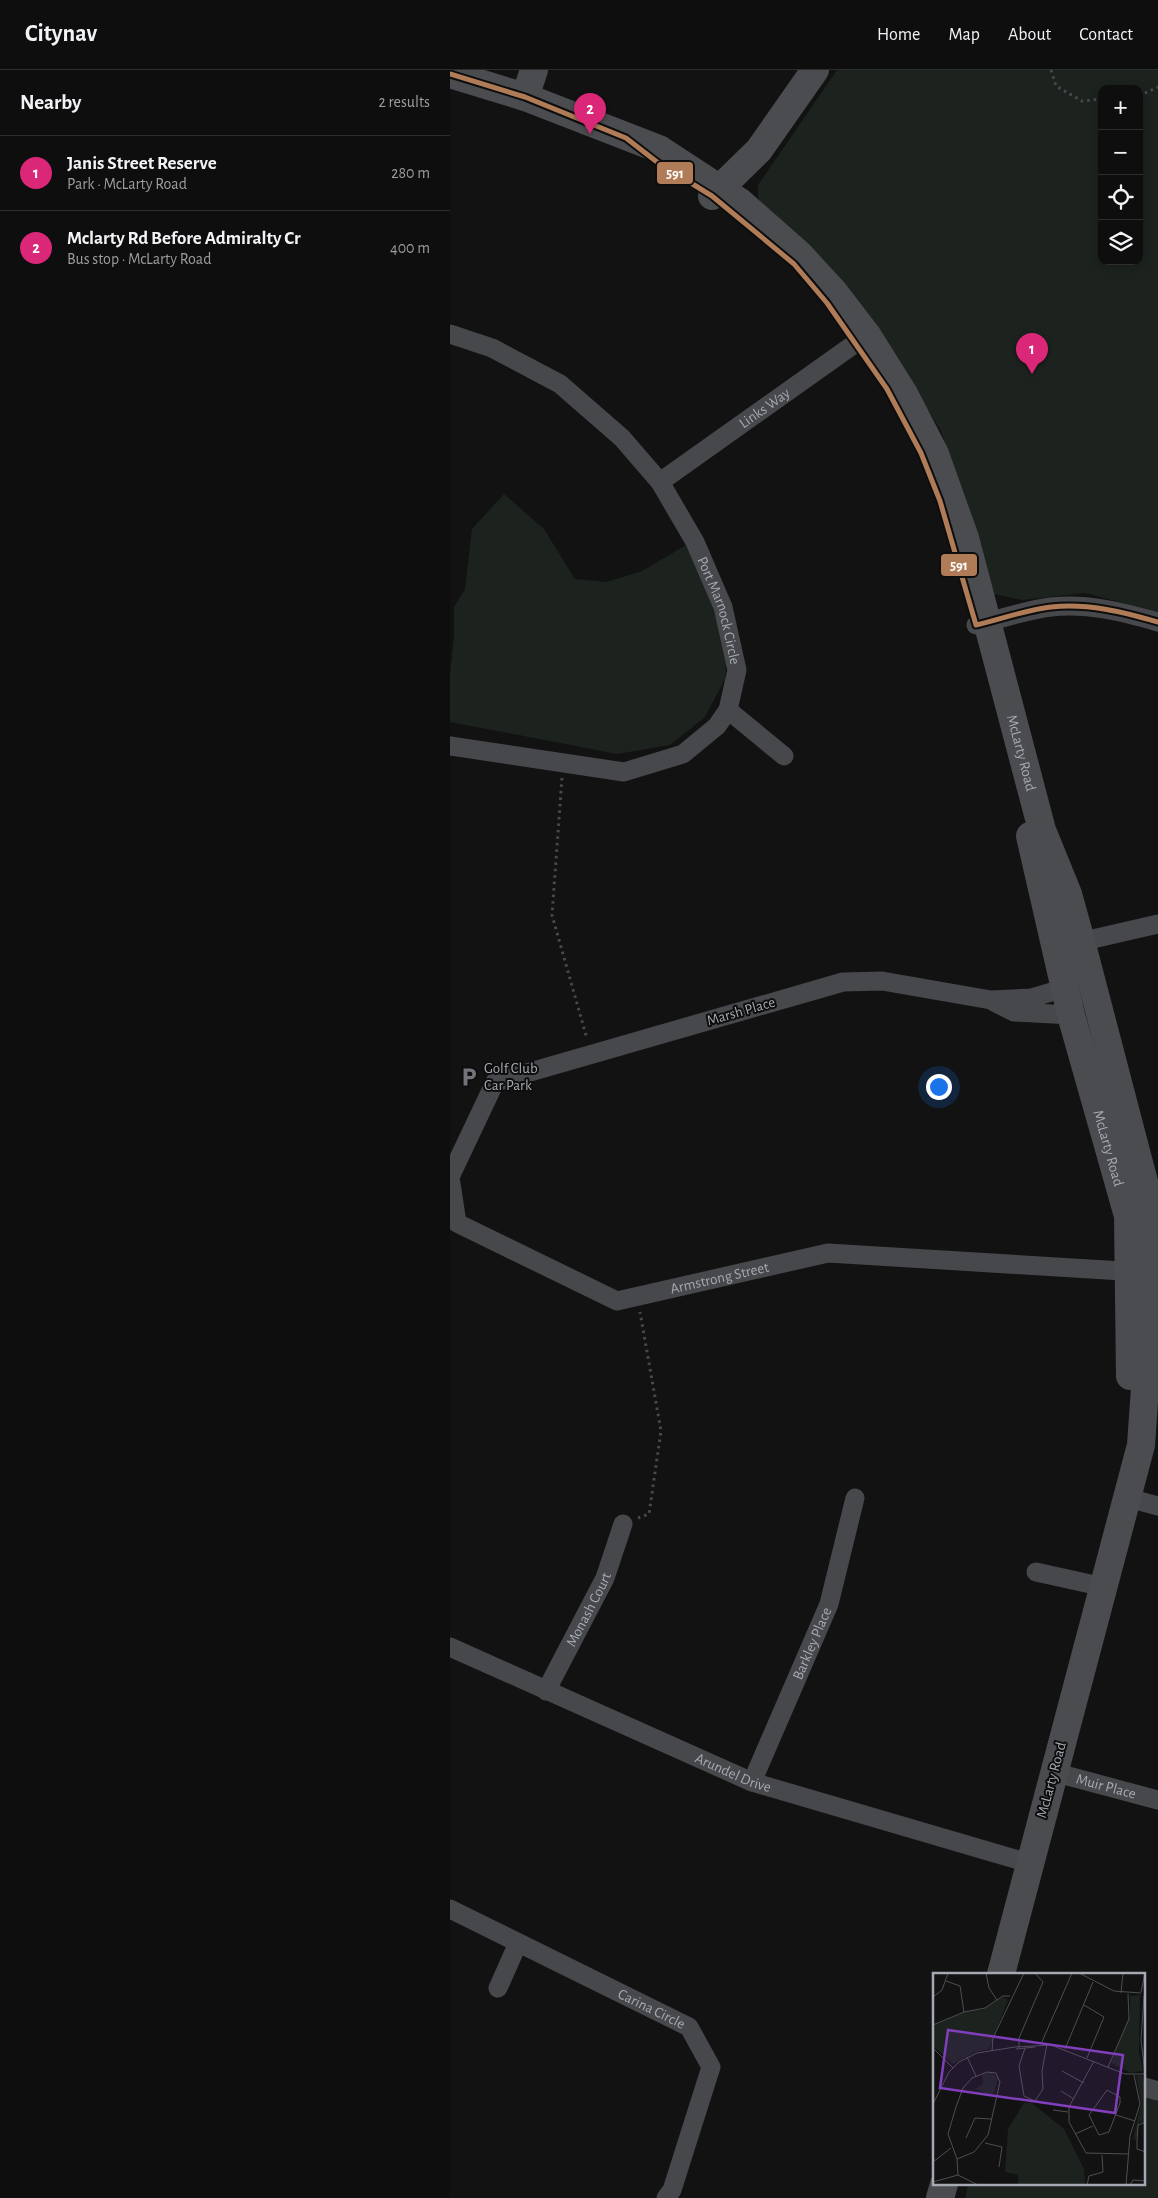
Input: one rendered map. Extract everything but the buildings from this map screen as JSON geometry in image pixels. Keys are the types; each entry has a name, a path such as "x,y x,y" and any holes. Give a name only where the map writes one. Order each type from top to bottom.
{"street":[{"path":"525,98 534,70"},
{"path":"726,199 815,70"},
{"name":"McLarty Road","path":"450,74 525,98 626,138 657,162 726,199 799,254 834,292 862,339 904,394 935,454 965,538 981,624 1042,830 1068,894 1068,1002 1149,1215"},
{"name":"Port Marnock Circle","path":"450,334 492,348 560,384 622,438 660,482 694,542 723,606 737,670 728,710 717,726 683,754 624,772 450,746"},
{"name":"Links Way","path":"660,482 862,339"},
{"path":"981,624 1035,610 1076,606 1105,609 1158,622"},
{"path":"728,710 784,756"},
{"path":"1068,945 1158,924"},
{"name":"McLarty Road","path":"1001,1973 1053,1772 1141,1446 1141,1272 1149,1215 1096,996 1068,945"},
{"name":"Marsh Place","path":"495,1082 843,982 882,981 991,1000 1031,998 1068,1002"},
{"path":"1068,1002 1096,996"},
{"name":"Marsh Place","path":"991,1000 1014,1012 1068,1002"},
{"name":"Armstrong Street","path":"495,1082 450,1177 457,1223 617,1301 828,1253 1141,1272"},
{"path":"1126,1497 1158,1506"},
{"name":"Barkley Place","path":"752,1782 829,1604 855,1498"},
{"name":"Monash Court","path":"546,1691 605,1578 623,1524"},
{"path":"1036,1572 1104,1586"},
{"name":"Arundel Drive","path":"450,1647 752,1782 1029,1864"},
{"name":"Muir Place","path":"1053,1772 1158,1800"},
{"name":"Carina Circle","path":"450,1909 689,2027 711,2067 672,2190 666,2198"},
{"path":"498,1988 518,1942"}],"path":[{"path":"1051,70 1056,86 1082,101 1098,99"},
{"path":"1143,94 1158,87"},
{"path":"563,762 552,915 591,1054"},
{"path":"623,1524 649,1514 661,1431 638,1296"}],"shaded area":[{"path":"837,70 1158,70 1158,612 1085,593 1022,600 994,594 941,431 871,318 814,253 762,206 758,197 758,185"},
{"path":"504,494 544,529 575,579 606,582 642,571 686,545 695,556 728,651 725,679 705,717 670,745 617,754 450,722 450,674 454,638 454,607 465,589 472,529"},
{"path":"1146,2098 1158,2101 1158,2198 965,2198 968,2186 1146,2186"}],"transit line":[{"name":"591","path":"450,74 525,97 626,138 657,162 712,196 794,264 827,303 887,389 921,453 940,501 976,625 1032,610 1065,606 1105,609 1158,622"}],"place":[{"name":"Mclarty Rd Before Admiralty Cr","path":"590,134"},
{"name":"Janis Street Reserve","path":"1032,374"},
{"name":"Golf Club Car Park","path":"469,1077"}]}
